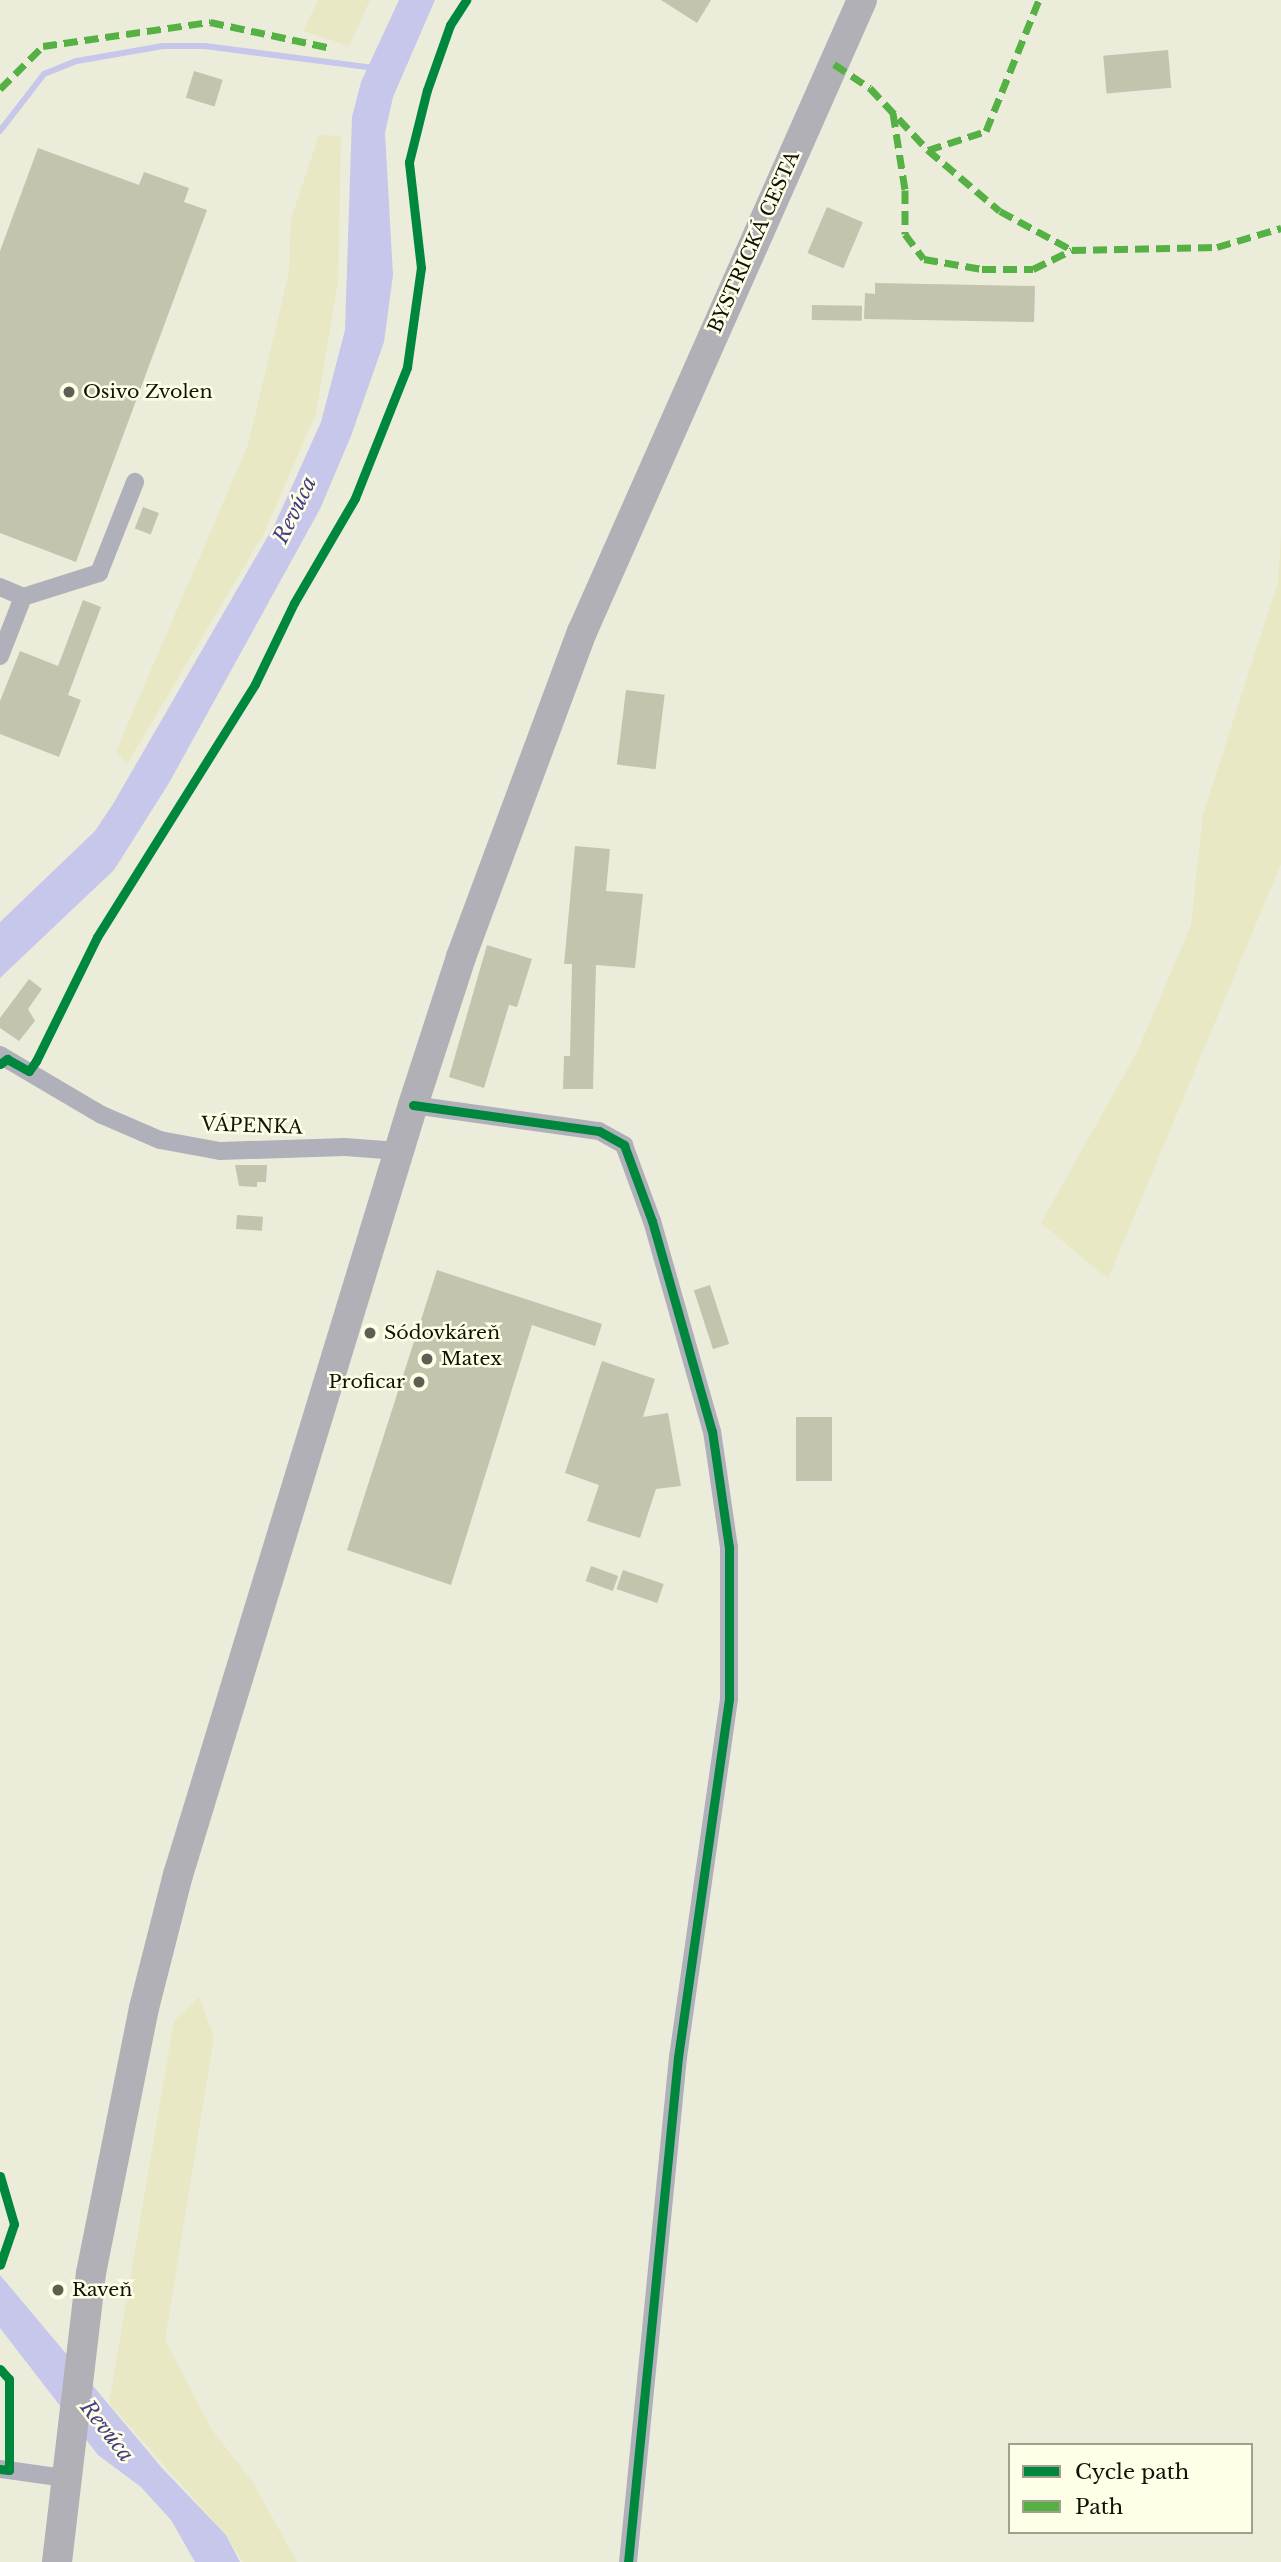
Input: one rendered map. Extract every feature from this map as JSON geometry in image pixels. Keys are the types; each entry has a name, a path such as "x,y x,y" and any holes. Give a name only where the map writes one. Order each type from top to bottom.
{"main road":[{"name":"BYSTRICKÁ CESTA","path":"57,2562 80,2346 110,2163 175,1886 398,1151 542,734 646,484 862,0"}],"street":[{"path":"0,587 23,597 99,573 135,482"},
{"path":"0,656 23,597"},
{"name":"VÁPENKA","path":"0,1055 112,1120 160,1140 220,1151 345,1147 398,1151"},
{"path":"413,1105 599,1131 624,1145 652,1221 712,1431 725,1521 729,1699 678,2057 628,2562"},
{"path":"0,2469 66,2466"}],"green space":[{"path":"318,0 370,0 349,46 303,31"},
{"path":"319,135 341,136 338,280 316,413 264,533 127,764 116,751 248,445 289,272 291,219"},
{"path":"1281,535 1281,864 1108,1279 1041,1223 1138,1050 1191,925 1203,814 1278,582"},
{"path":"199,1997 214,2037 165,2340 212,2430 252,2481 297,2562 243,2562 226,2535 109,2403 174,2021"}],"water":[{"name":"Revúca","path":"399,0 435,0 393,97 385,133 393,275 384,342 351,436 320,509 169,783 114,870 0,978 0,922 95,831 113,804 275,524 321,422 345,330 352,117 361,82"},
{"name":"Revúca","path":"0,2275 162,2468 226,2535 240,2562 195,2562 171,2520 141,2487 98,2455 0,2328"}],"building":[{"path":"661,0 711,0 697,23"},
{"path":"1168,50 1171,88 1107,94 1103,56"},
{"path":"194,71 223,80 215,107 186,98"},
{"name":"Osivo Zvolen","path":"38,148 139,185 144,172 189,188 184,202 207,210 76,562 0,533 0,251"},
{"path":"827,207 863,222 843,268 807,253"},
{"path":"875,283 1035,286 1034,322 864,319 865,293 875,294"},
{"path":"812,305 862,306 862,321 812,320"},
{"path":"143,507 159,513 151,535 135,528"},
{"path":"83,600 101,607 68,695 81,700 59,757 0,734 0,701 20,651 58,666"},
{"path":"626,690 665,695 656,769 617,764"},
{"path":"575,846 610,849 606,891 643,894 635,968 596,965 593,1089 563,1089 564,1056 570,1056 572,964 564,964"},
{"path":"487,945 532,959 517,1007 509,1005 484,1088 449,1077"},
{"path":"29,979 42,989 28,1009 35,1021 19,1041 0,1028 0,1018"},
{"path":"235,1165 267,1165 266,1182 257,1182 257,1187 239,1186"},
{"path":"237,1215 263,1217 262,1231 236,1229"},
{"path":"437,1270 602,1324 595,1346 532,1325 451,1585 347,1550"},
{"path":"710,1285 729,1344 713,1349 694,1290"},
{"path":"602,1361 655,1379 643,1417 668,1413 681,1486 656,1489 640,1538 587,1521 599,1485 565,1473"},
{"path":"796,1417 832,1417 832,1481 796,1481"},
{"path":"591,1566 618,1576 613,1591 586,1581"},
{"path":"623,1570 664,1584 657,1603 616,1589"}],"waterway":[{"path":"0,131 44,74 77,61 163,46 205,46 374,68"}],"marked path":[{"path":"928,150 986,131 1039,0"},
{"path":"0,89 43,46 210,22 331,48"},
{"path":"834,64 870,88 928,150 1000,211 1072,250 1217,247 1281,228"},
{"path":"893,113 905,190 905,234 924,259 982,269 1033,269 1072,250"}],"cycle path":[{"path":"0,1064 7,1059 29,1071 36,1061 97,937 255,684 294,603 355,498 407,367 421,268 409,162 427,90 450,25 466,0"},
{"path":"413,1105 599,1131 624,1145 652,1221 712,1431 729,1547 729,1699 678,2057 628,2562"},
{"path":"0,2176 14,2224 0,2265"},
{"path":"0,2369 9,2379 9,2470 0,2469"}],"place":[{"name":"Osivo Zvolen","path":"69,392"},
{"name":"Sódovkáreň","path":"370,1333"},
{"name":"Matex","path":"427,1359"},
{"name":"Proficar","path":"419,1382"},
{"name":"Raveň","path":"58,2290"}]}
